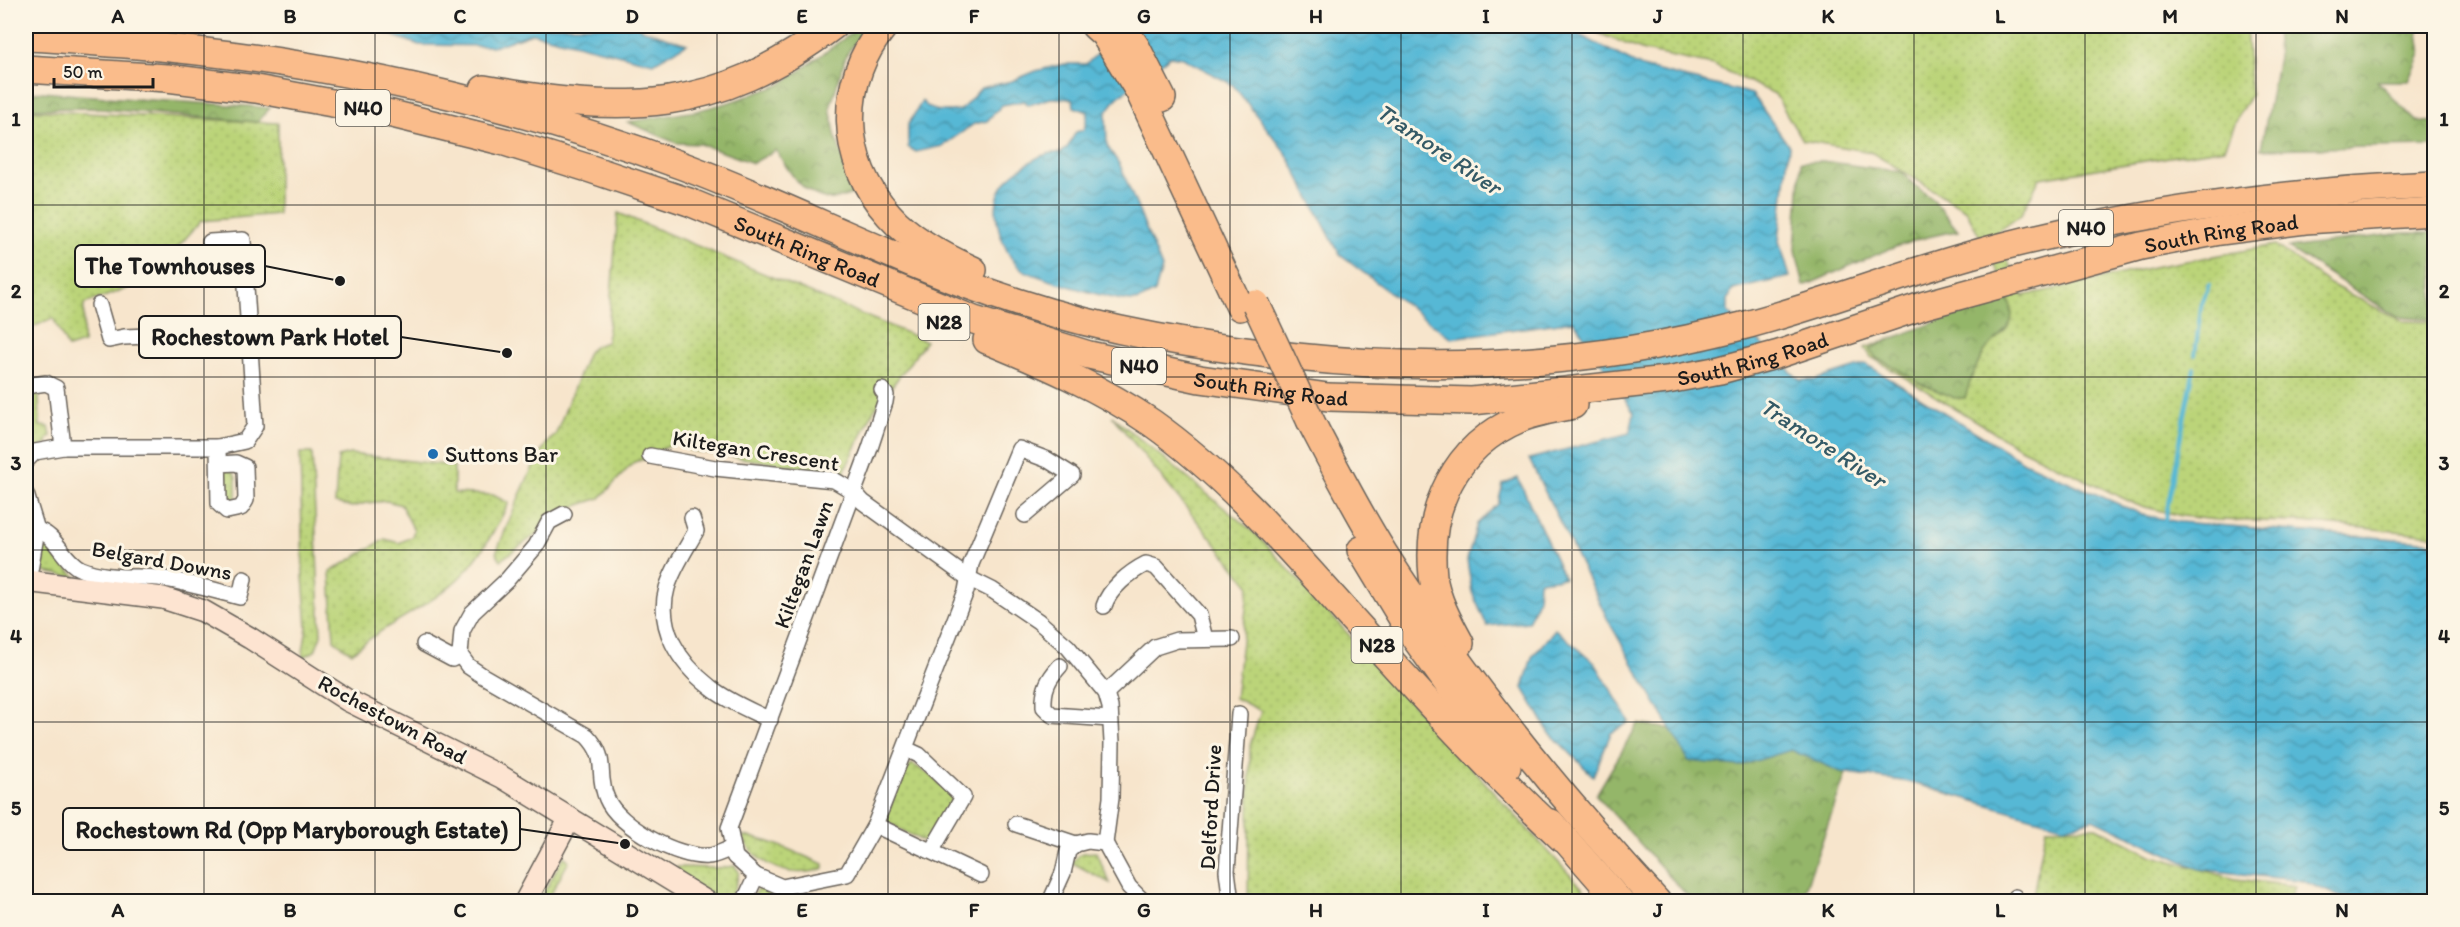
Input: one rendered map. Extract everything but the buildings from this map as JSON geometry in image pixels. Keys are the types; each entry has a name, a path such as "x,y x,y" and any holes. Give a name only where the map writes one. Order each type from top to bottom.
{"highway":[{"path":"302,65 413,76 554,101 618,105 655,103 693,97 738,82 768,69 833,26"},
{"name":"N28","path":"884,26 865,52 855,83 849,117 853,145 861,170 872,193 889,216 915,238 953,261 999,281 1163,339"},
{"name":"N28","path":"1107,28 1146,83 1303,421 1348,527 1410,631 1511,772 1562,838"},
{"name":"South Ring Road","path":"26,37 181,48 302,65 406,86 608,140 754,194 952,279 1017,302 1100,326 1163,339 1302,357 1426,365 1480,364 1640,349 1748,324 1996,248 2131,218 2291,194 2434,185"},
{"name":"South Ring Road","path":"26,69 178,79 256,89 393,114 505,142 689,202 974,320 1089,355 1200,380 1329,397 1472,401 1619,392 1720,370 1779,354 1925,305 2141,246 2220,231 2305,220 2434,212"},
{"name":"N28","path":"689,202 873,294 1055,368 1151,422 1238,493 1284,540 1494,773 1562,838 1620,902"},
{"path":"1520,742 1447,620 1434,577 1432,538 1439,500 1458,468 1484,439 1520,418 1619,392"},
{"name":"N28","path":"1303,421 1389,562 1460,667 1604,844 1657,902"}],"main road":[{"name":"Rochestown Road","path":"27,582 164,598 203,611 260,644 347,700 502,777 706,902"},
{"path":"525,902 570,818"}],"street":[{"path":"26,461 35,452 63,447 218,447 245,441 255,426 247,332 243,240 210,242"},
{"path":"99,305 109,340 124,337 247,332"},
{"path":"26,386 46,383 56,388 63,447"},
{"name":"Kiltegan Lawn","path":"735,857 729,828 885,402 886,395 882,390"},
{"path":"218,447 220,464"},
{"path":"564,514 549,522 536,546 507,580 472,613 462,631 460,655 468,666 483,676 587,736 598,748 601,762 601,784 608,802 616,813 629,824 649,838 694,855 709,856 730,849 735,857 756,876 783,894 847,874 875,825 966,591 971,564 1019,449 1048,460 1072,475 1025,515"},
{"name":"Kiltegan Crescent","path":"650,456 715,468 834,480 853,491 863,502 968,578"},
{"path":"27,504 37,530 27,582"},
{"path":"692,518 696,531 666,590 664,609 667,634 680,655 710,687 770,720"},
{"name":"Belgard Downs","path":"37,530 44,532 66,558 80,568 102,574 181,581 240,597 244,579"},
{"path":"1104,606 1106,597 1134,570 1146,564 1156,567 1199,615 1205,639"},
{"path":"968,578 992,590 1038,621 1068,647 1106,693 1110,719 1112,798 1105,843 1130,887 1144,902"},
{"path":"1106,693 1155,647 1177,640 1232,639"},
{"path":"424,644 452,659 460,655"},
{"path":"1060,666 1049,678 1043,693 1044,707 1052,715 1110,719"},
{"name":"Delford Drive","path":"1231,902 1227,871 1239,714"},
{"path":"906,749 919,755 963,797 932,850"},
{"path":"1016,824 1076,844"},
{"path":"875,825 981,875"},
{"path":"1050,902 1063,873 1068,851 1076,844 1088,841 1105,843"},
{"path":"744,902 756,876"}],"green space":[{"path":"861,26 867,26 846,55 830,108 836,138 855,194 830,199 810,192 796,180 776,150 753,163 700,144 676,143 628,122 696,111 780,85"},
{"path":"1580,26 2246,26 2251,95 2240,112 2225,148 2040,178 2021,215 1996,233 2023,296 2153,267 2275,245 2330,284 2402,321 2434,322 2434,535 2303,522 2216,520 2182,516 2137,505 2018,447 1871,357 1865,348 2011,297 1966,210 1871,152 1802,140 1775,94 1713,65 1644,51"},
{"path":"2276,26 2417,26 2421,54 2409,81 2377,81 2416,121 2434,122 2434,146 2261,149 2278,57"},
{"path":"43,92 270,108 258,122 89,108 26,109 26,93"},
{"path":"26,110 278,123 278,214 201,221 177,248 173,272 84,304 83,343 68,348 53,318 26,330"},
{"path":"1822,161 1902,172 1934,200 1958,231 1898,246 1804,286 1795,249 1801,162"},
{"path":"618,213 926,341 874,410 843,474 689,450 673,435 672,444 645,459 634,462 600,498 561,511 538,533 501,560 496,553 514,509 540,454 555,436 588,352 595,346 607,342"},
{"path":"2403,233 2434,233 2434,320 2397,317 2288,248"},
{"path":"2009,300 2012,319 1983,354 1972,376 1965,398 1955,398 1921,384 1876,358 1870,349 1921,327"},
{"path":"33,391 39,393 40,426 49,427 51,436 47,444 26,454 26,406 30,405"},
{"path":"1112,416 1257,535 1594,901 1248,901 1250,745 1261,711 1235,698 1249,585"},
{"path":"300,453 312,453 321,635 315,651 302,658 307,627 303,576"},
{"path":"350,454 454,466 454,493 493,495 509,503 483,548 464,573 438,595 379,632 352,653 334,640 330,572 385,539 399,543 412,537 414,530 401,505 387,501 352,507 335,503 338,457"},
{"path":"231,468 236,478 236,504 226,507 223,469"},
{"path":"39,534 55,557 77,578 45,572 38,555"},
{"path":"1638,724 1852,756 1801,901 1692,901 1596,795"},
{"path":"912,764 932,776 951,794 952,807 931,840 926,843 884,821 905,771"},
{"path":"2096,827 2150,855 2235,879 2295,886 2290,901 2032,901 2046,828"},
{"path":"742,836 784,847 824,864 824,868 800,872 777,868 756,856"},
{"path":"1096,852 1110,883 1071,862 1082,853"},
{"path":"564,856 569,861 547,901 539,901"},
{"path":"735,866 739,872 727,902 677,874 677,867"},
{"path":"767,884 776,894 777,901 752,902 759,885"}],"water":[{"path":"365,26 640,26 641,29 687,44 653,63 532,33 496,46 419,45"},
{"name":"Tramore River","path":"1128,26 1562,26 1642,67 1752,94 1789,146 1779,241 1790,277 1733,290 1728,299 1728,312 1800,380 1815,380 1866,364 2024,462 2143,515 2179,522 2434,542 2434,901 2350,901 2303,881 2199,869 2094,819 2065,827 1909,782 1841,772 1791,750 1739,766 1689,761 1609,622 1529,459 1630,433 1634,413 1574,321 1451,338 1340,255 1286,153 1233,85 1183,58 1170,56 1117,98 1106,113 1107,146 1120,165 1162,268 1155,292 1139,300 1125,300 1095,293 1057,283 1028,272 1020,268 1012,259 999,231 996,211 999,193 1004,184 1034,159 1049,153 1061,153 1067,148 1076,132 1084,130 1088,112 1074,107 1073,99 1051,98 1029,105 1024,101 1002,105 987,121 974,124 942,146 916,152 908,147 908,125 922,101 935,110 961,110 981,88 1012,81 1036,71 1064,64 1086,64"},
{"path":"1518,478 1564,578 1539,581 1538,600 1528,622 1487,626 1472,592 1467,560 1477,524 1498,504 1503,484"},
{"path":"1555,629 1595,663 1630,722 1611,733 1593,776 1549,732 1523,688 1532,657"}],"waterway":[{"path":"2195,355 2201,307 2209,284"},
{"path":"2165,520 2194,368"}],"place":[{"name":"The Townhouses","path":"340,281"},
{"name":"Rochestown Park Hotel","path":"507,353"},
{"name":"Suttons Bar","path":"433,454"},
{"name":"Rochestown Rd (Opp Maryborough Estate)","path":"625,844"}]}
